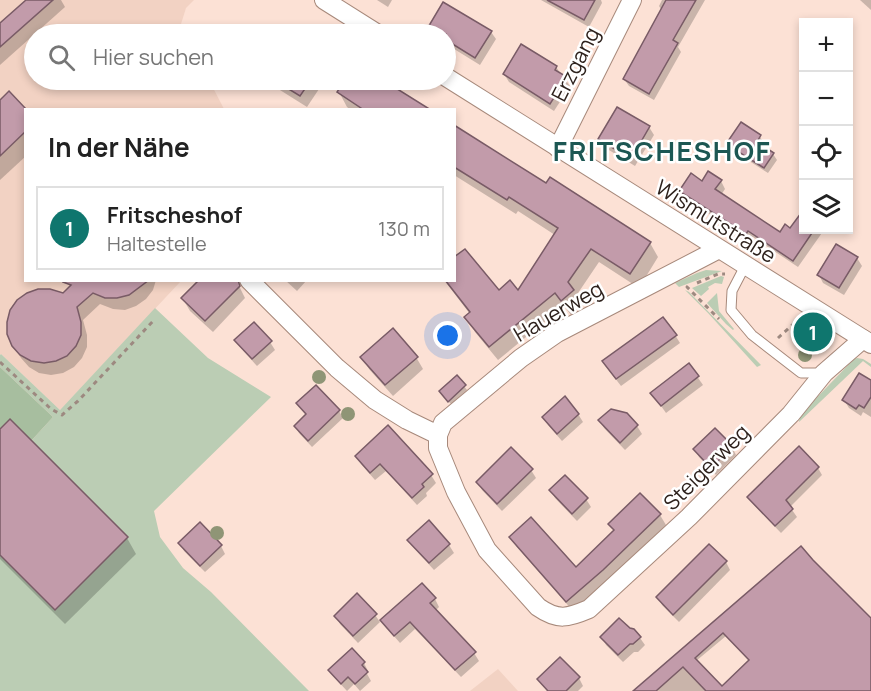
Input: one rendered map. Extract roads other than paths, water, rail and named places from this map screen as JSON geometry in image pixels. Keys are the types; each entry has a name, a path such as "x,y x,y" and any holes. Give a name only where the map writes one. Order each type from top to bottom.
{"street":[{"path":"324,0 362,24"},
{"name":"Erzgang","path":"558,148 632,0"},
{"name":"Wismutstraße","path":"456,83 867,342"},
{"name":"Hauerweg","path":"438,435 443,423 451,416 521,358 557,333 718,249"},
{"path":"251,282 337,368 368,394 407,420 438,435"},
{"name":"Steigerweg","path":"438,435 438,448 456,492 487,550 538,607 548,615 571,617 589,609 689,517 791,414 824,373 867,342"}],"lane":[{"path":"745,266 732,291 731,310 752,335 801,373 824,373"}],"place":[{"name":"Fritscheshof","path":"813,332"}],"district":[{"name":"FRITSCHESHOF","path":"662,150"}]}
